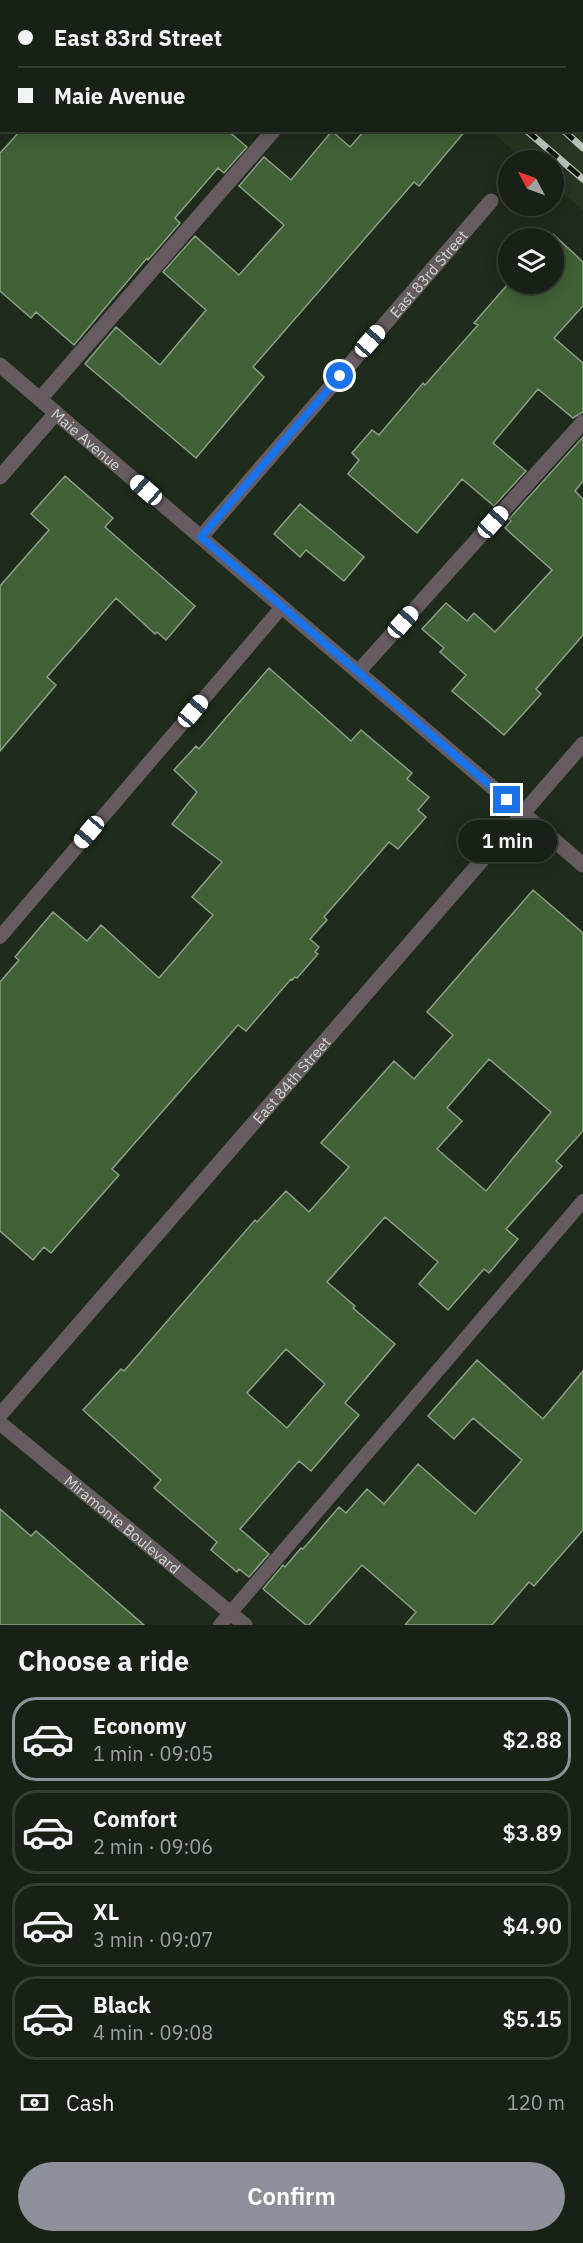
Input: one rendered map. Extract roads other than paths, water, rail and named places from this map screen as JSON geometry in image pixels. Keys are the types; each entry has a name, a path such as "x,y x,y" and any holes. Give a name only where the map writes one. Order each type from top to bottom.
{"street":[{"path":"40,399 272,132"},
{"name":"East 83rd Street","path":"201,537 491,201"},
{"name":"Maie Avenue","path":"0,364 583,865"},
{"path":"0,477 56,412"},
{"path":"358,672 583,422"},
{"name":"East 84th Street","path":"0,1415 583,744"},
{"name":"Miramonte Boulevard","path":"0,1424 225,1619 245,1625"}],"lane":[{"path":"0,937 282,607"},
{"path":"225,1619 583,1201"}],"railway":[{"path":"528,132 583,179"},
{"path":"565,132 583,148"}]}
